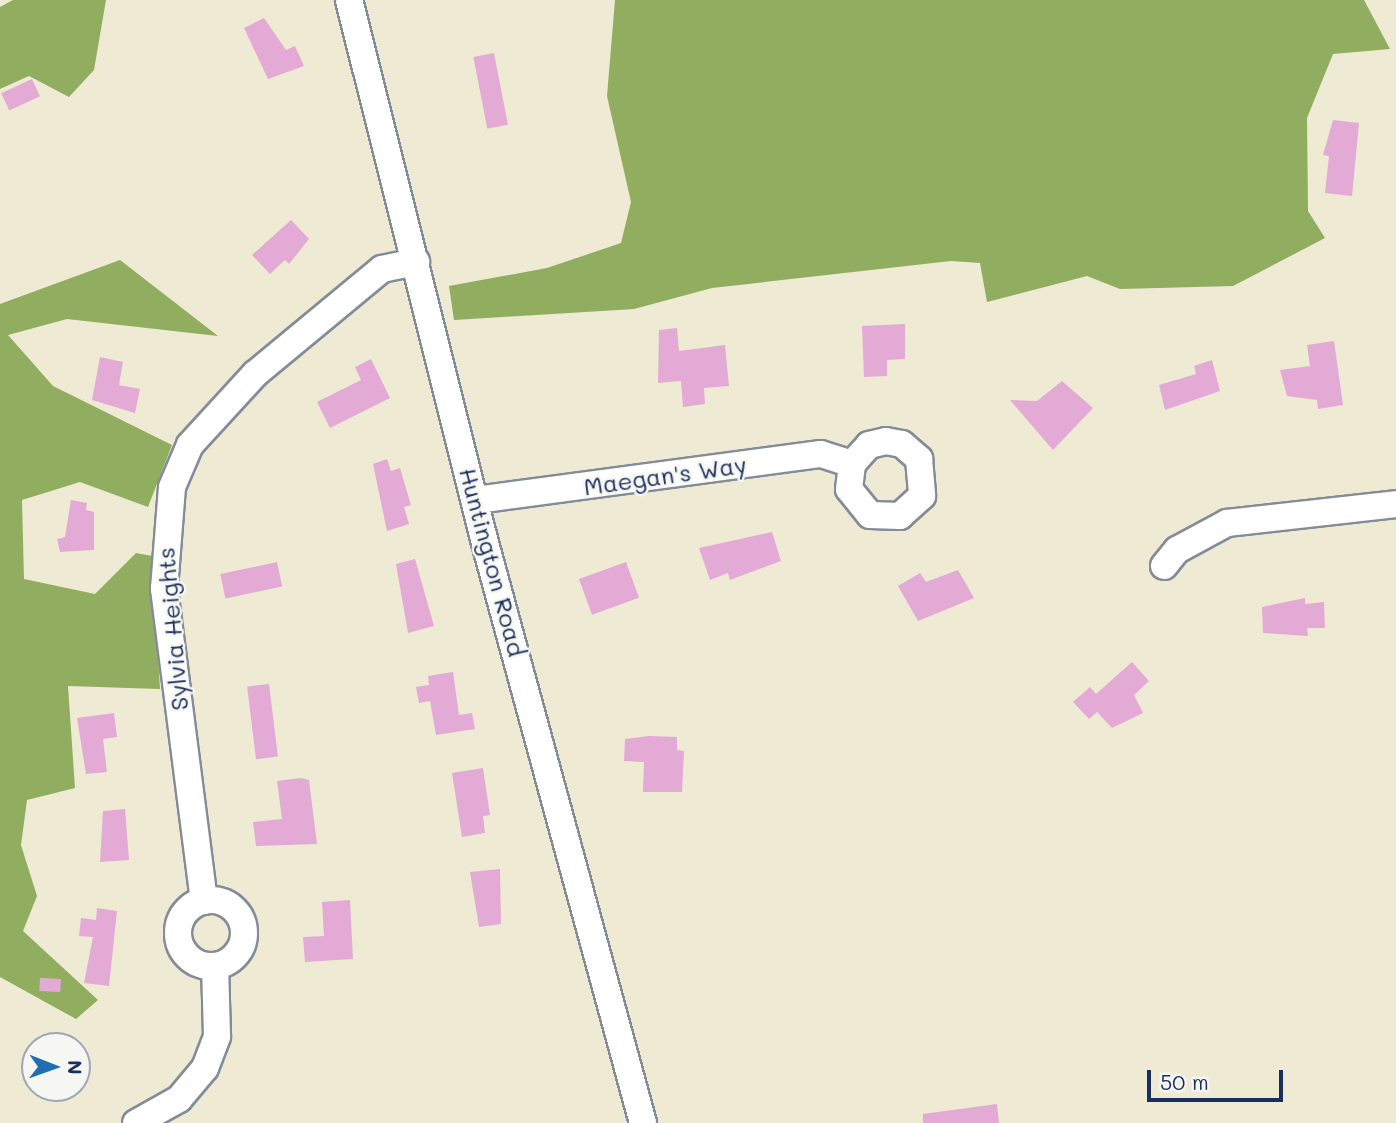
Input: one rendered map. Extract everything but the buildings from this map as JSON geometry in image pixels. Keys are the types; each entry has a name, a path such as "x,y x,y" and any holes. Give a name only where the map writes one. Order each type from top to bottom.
{"street":[{"name":"Huntington Road","path":"349,0 475,500 643,1123"},
{"name":"Sylvia Heights","path":"204,901 164,589 172,486 190,445 255,374 382,269 416,262"},
{"name":"Maegan's Way","path":"475,500 821,454 852,464"},
{"path":"1164,566 1177,550 1227,523 1396,504"},
{"path":"204,901 232,908 243,928 236,955 215,966 190,959 179,942 183,916 204,901"},
{"path":"136,1123 179,1099 210,1057 218,1014 215,966"}],"green space":[{"path":"13,0 106,0 94,70 69,97 29,76 0,89 0,7"},
{"path":"615,0 1364,0 1390,49 1333,54 1307,118 1308,211 1325,238 1233,286 1120,289 1087,276 987,302 980,263 951,261 712,288 634,309 454,320 449,286 547,268 621,243 631,202 607,96"},
{"path":"120,260 218,336 67,319 8,335 53,386 172,445 148,507 80,482 22,500 24,579 95,594 136,553 152,556 160,689 68,686 75,788 27,800 21,845 37,896 23,931 98,1000 76,1019 0,977 0,304"}]}
